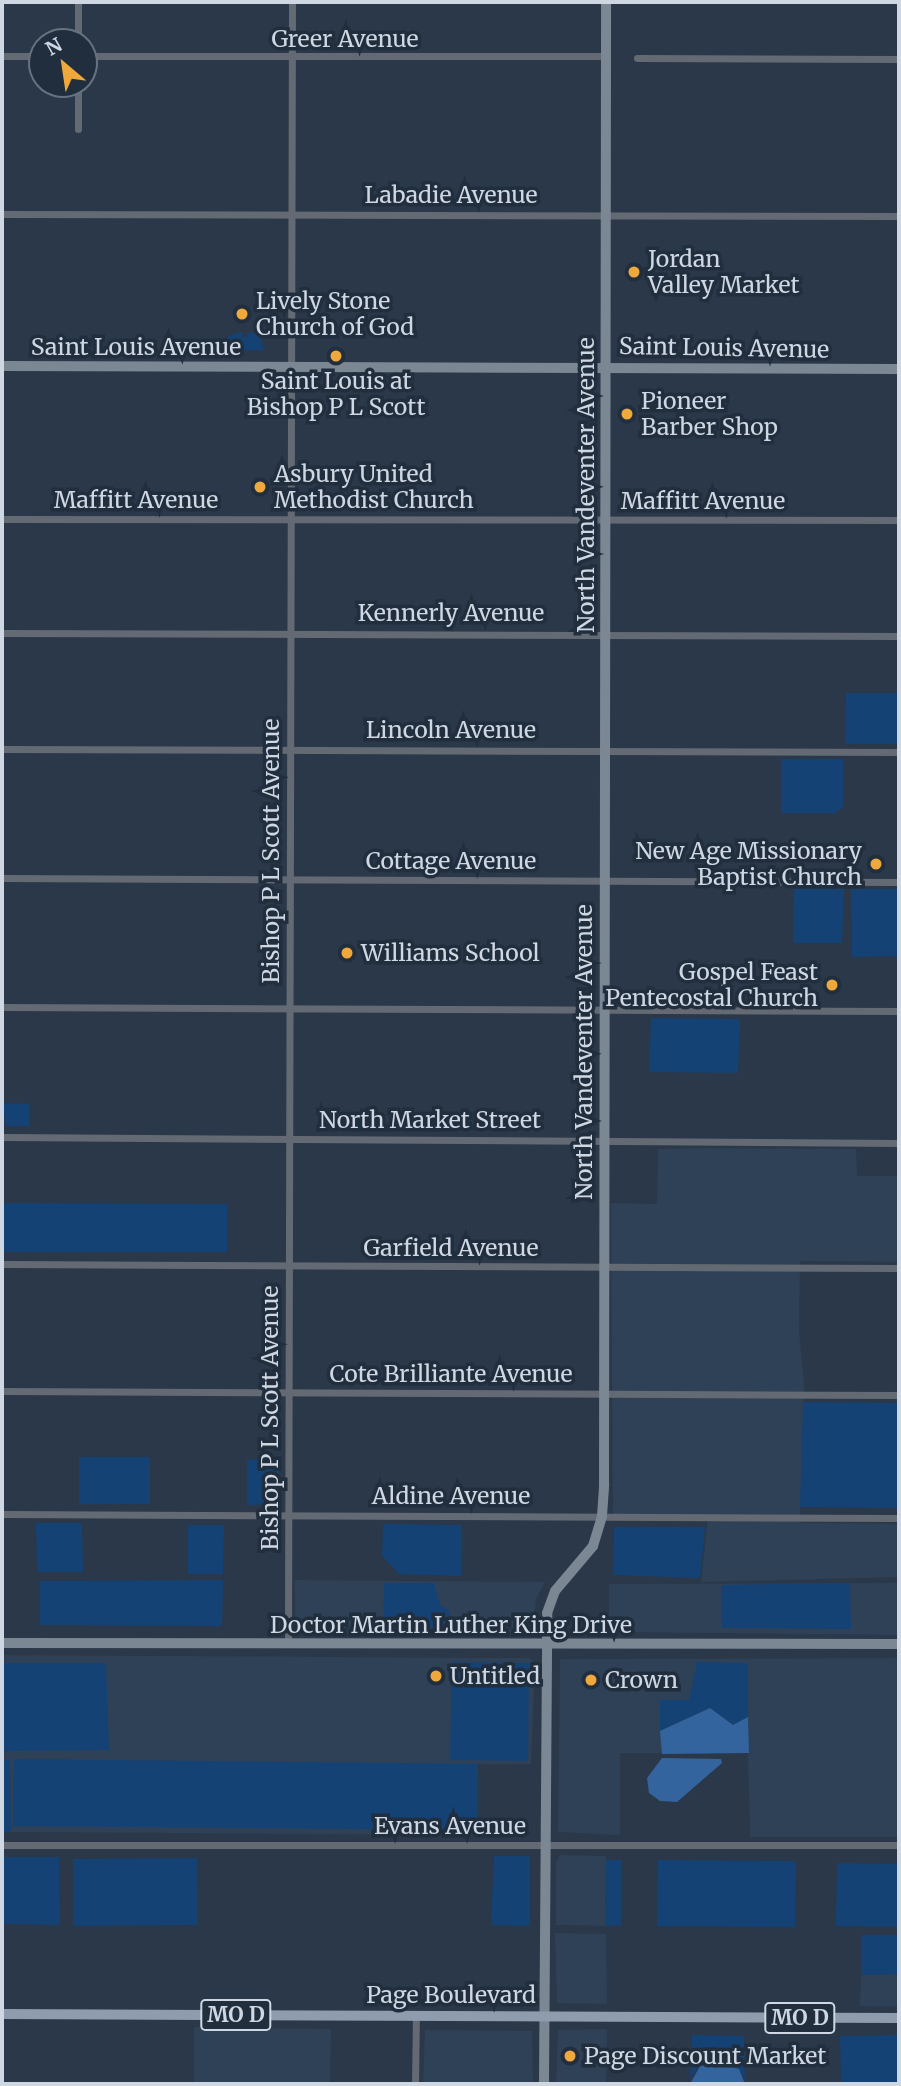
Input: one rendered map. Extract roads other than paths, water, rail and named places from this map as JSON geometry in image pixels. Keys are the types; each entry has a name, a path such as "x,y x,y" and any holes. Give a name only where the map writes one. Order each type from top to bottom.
{"main road":[{"name":"North Vandeventer Avenue","path":"544,2084 545,1646 549,1603 593,1546 602,1516 606,2"},
{"name":"Saint Louis Avenue","path":"2,366 899,369"},
{"name":"Doctor Martin Luther King Drive","path":"2,1643 545,1646 899,1644"},
{"name":"Page Boulevard","path":"2,2014 899,2018"}],"street":[{"path":"78,2 78,28"},
{"name":"Bishop P L Scott Avenue","path":"288,1643 292,2"},
{"path":"2,56 28,56"},
{"name":"Greer Avenue","path":"98,56 606,56"},
{"path":"637,58 899,59"},
{"path":"78,98 78,129"},
{"name":"Labadie Avenue","path":"2,214 899,216"},
{"name":"Maffitt Avenue","path":"2,519 899,520"},
{"name":"Kennerly Avenue","path":"2,633 604,632 899,636"},
{"name":"Lincoln Avenue","path":"2,749 899,752"},
{"name":"Cottage Avenue","path":"2,878 899,882"},
{"path":"2,1007 899,1012"},
{"name":"North Market Street","path":"2,1137 899,1143"},
{"name":"Garfield Avenue","path":"2,1264 899,1268"},
{"name":"Cote Brilliante Avenue","path":"2,1391 899,1395"},
{"name":"Aldine Avenue","path":"2,1514 899,1518"},
{"name":"Evans Avenue","path":"2,1845 899,1845"},
{"path":"415,2084 416,2016"}],"place":[{"name":"Jordan Valley Market","path":"634,272"},
{"name":"Lively Stone Church of God","path":"242,314"},
{"name":"Saint Louis at Bishop P L Scott","path":"336,356"},
{"name":"Pioneer Barber Shop","path":"627,414"},
{"name":"Asbury United Methodist Church","path":"260,487"},
{"name":"New Age Missionary Baptist Church","path":"876,864"},
{"name":"Williams School","path":"347,953"},
{"name":"Gospel Feast Pentecostal Church","path":"832,985"},
{"name":"Untitled","path":"436,1676"},
{"name":"Crown","path":"591,1680"},
{"name":"Page Discount Market","path":"570,2056"}]}
